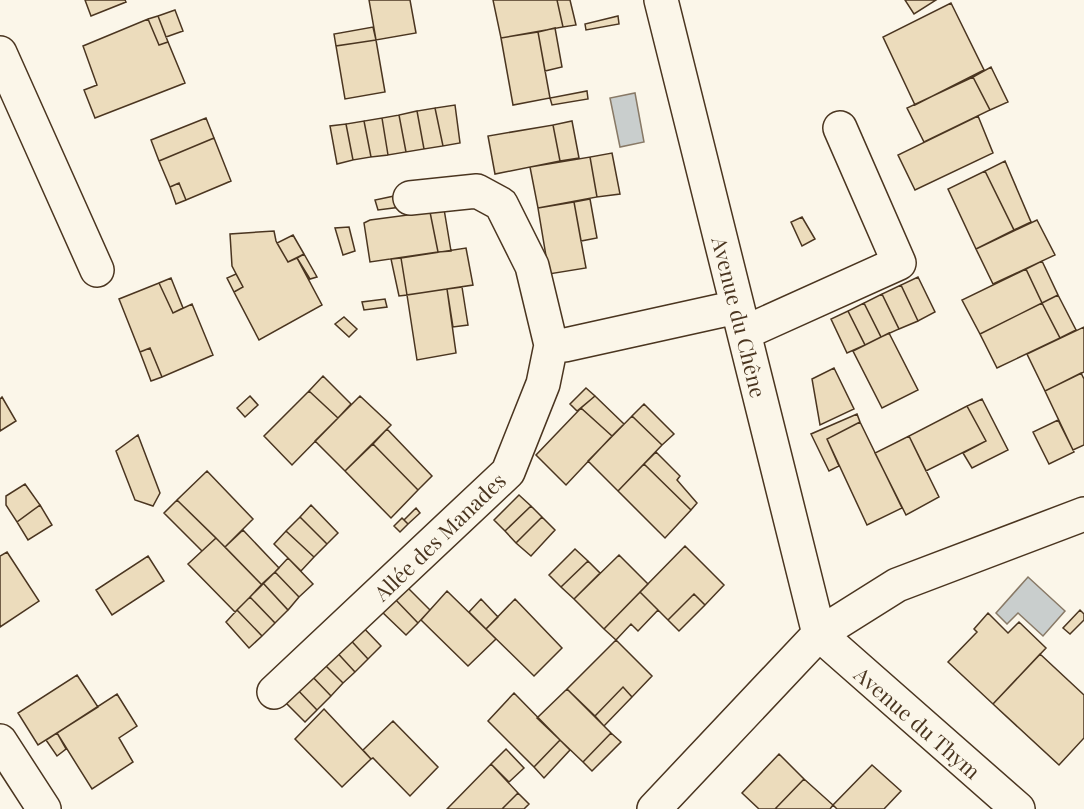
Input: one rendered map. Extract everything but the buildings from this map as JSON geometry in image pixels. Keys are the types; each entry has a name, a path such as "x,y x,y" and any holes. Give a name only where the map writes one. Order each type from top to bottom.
{"street":[{"name":"Avenue du Chêne","path":"661,0 819,634"},
{"path":"0,52 97,270"},
{"path":"551,345 565,345 740,320 898,263 840,129"},
{"name":"Allée des Manades","path":"274,692 508,472 543,384 551,345 532,266 501,204 477,191 410,198"},
{"path":"654,809 819,634 897,585 1084,514"},
{"name":"Avenue du Thym","path":"819,634 1018,809"},
{"path":"0,741 44,809"}],"shaded area":[{"path":"635,93 644,142 620,147 610,98"},
{"path":"1028,577 1065,611 1043,636 1018,613 1007,624 996,613"}]}
